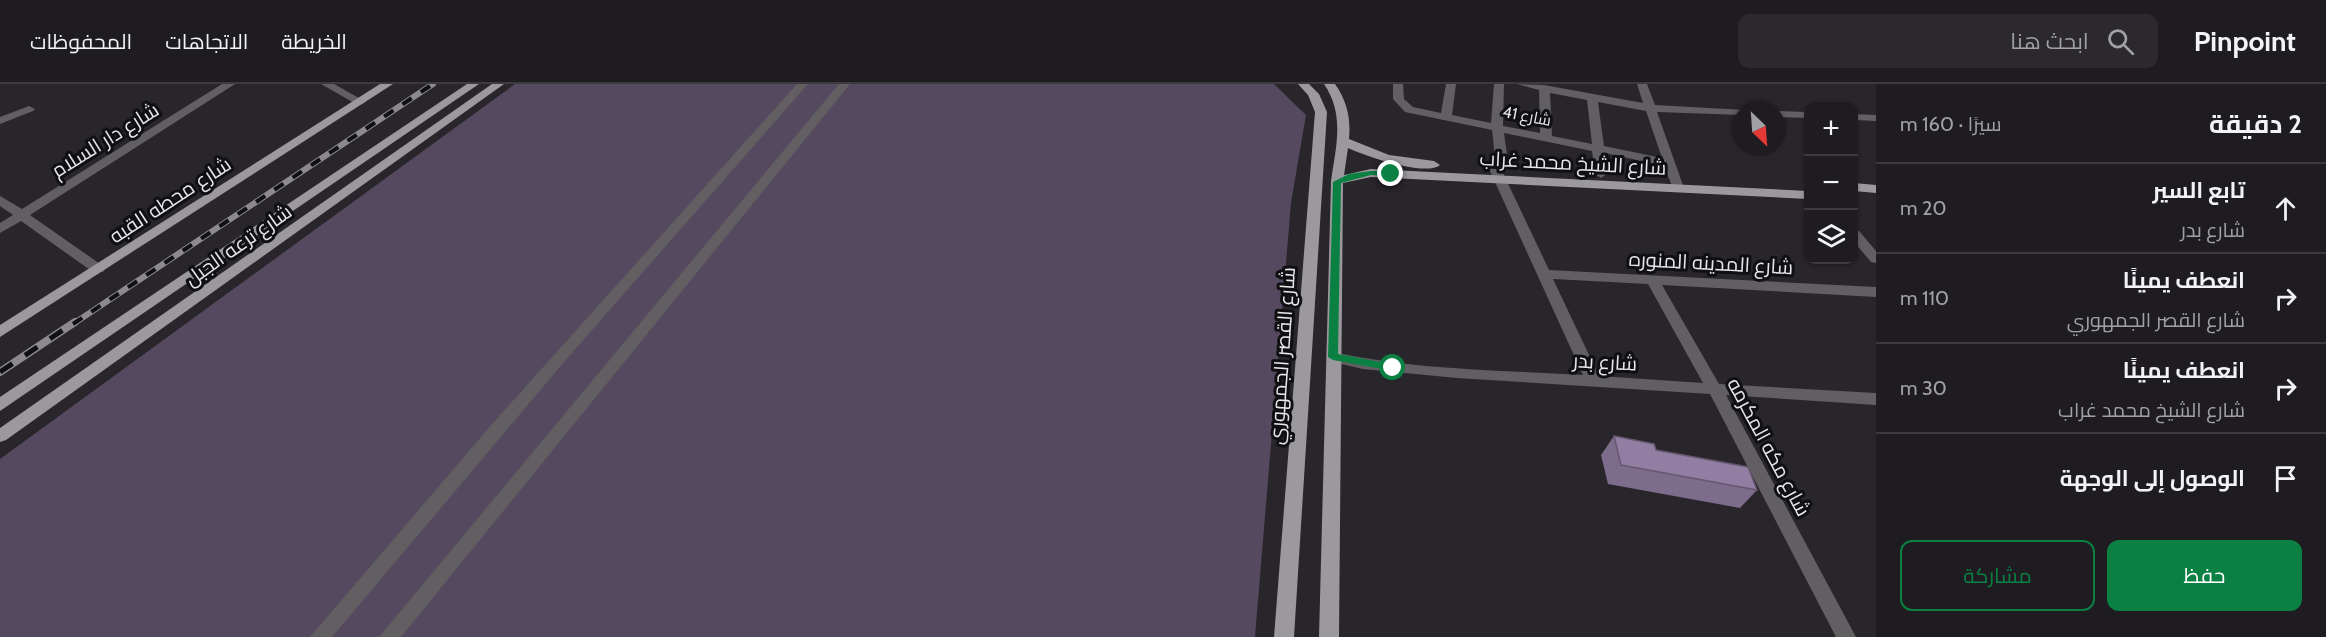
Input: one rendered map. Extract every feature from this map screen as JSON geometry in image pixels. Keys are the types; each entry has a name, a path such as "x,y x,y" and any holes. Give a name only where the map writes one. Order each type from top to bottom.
{"main road":[{"name":"شارع محطه القبه","path":"0,332 388,84"},
{"name":"شارع ترعه الجبل","path":"0,405 474,84"},
{"name":"شارع ترعه الجبل","path":"0,436 499,84"},
{"name":"شارع القصر الجمهوري","path":"1284,637 1321,112 1313,94 1303,84"},
{"path":"1329,84 1337,93 1343,106 1337,182 1329,637"},
{"name":"شارع الشيخ محمد غراب","path":"1342,140 1358,149 1397,162 1499,172 1676,183 1804,195"},
{"name":"شارع الشيخ محمد غراب","path":"1337,182 1352,176 1371,173 1499,172 1601,174 1676,183 1804,185"},
{"path":"1858,187 1876,189"},
{"path":"1858,198 1876,199"},
{"path":"159,297 183,308"}],"street":[{"name":"شارع دار السلام","path":"0,229 230,84"},
{"path":"326,84 360,102"},
{"path":"320,637 451,480 712,183 803,84"},
{"path":"389,637 845,84"},
{"name":"شارع 41","path":"1398,84 1396,98 1409,110 1546,136 1669,163"},
{"path":"1446,117 1451,84"},
{"path":"1499,84 1497,127 1499,172 1594,382"},
{"path":"1522,84 1649,108 1732,112"},
{"path":"1642,84 1676,183"},
{"path":"1544,88 1546,136"},
{"path":"1592,97 1596,147 1601,174"},
{"path":"0,121 29,109"},
{"path":"1786,114 1804,115"},
{"path":"1858,117 1876,118"},
{"path":"0,200 99,269"},
{"path":"1858,239 1876,259"},
{"name":"شارع المدينه المنوره","path":"1544,274 1876,292"},
{"name":"شارع مكه المكرمه","path":"1652,279 1714,388 1846,637"},
{"name":"شارع بدر","path":"1333,357 1393,368 1876,399"}],"shaded area":[{"path":"515,84 1274,84 1306,115 1291,203 1255,637 0,637 0,459"}],"building":[{"path":"1614,436 1654,444 1656,450 1748,467 1757,490 1621,465"}],"railway":[{"path":"73,324 433,84"},
{"path":"0,372 75,322"}],"route":[{"path":"1391,174 1371,173 1352,176 1337,182 1333,357 1393,368"}]}
